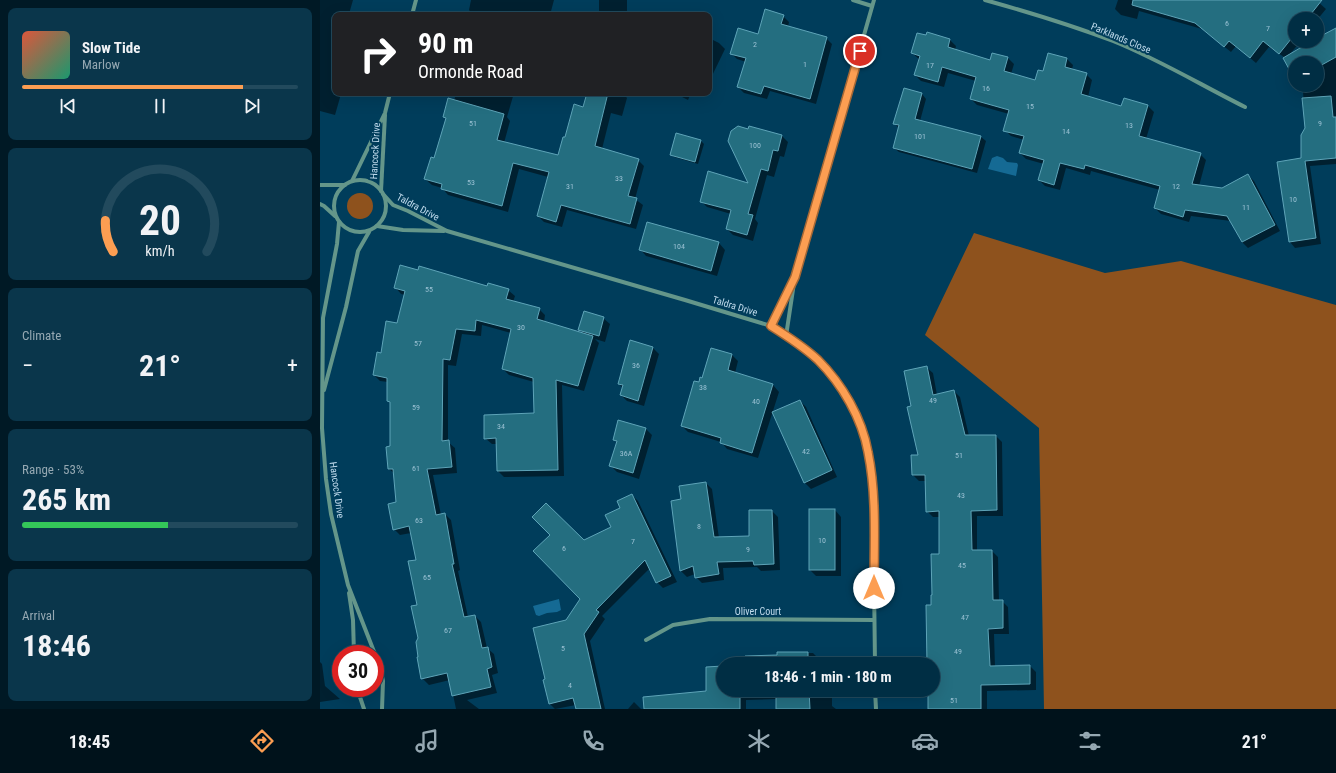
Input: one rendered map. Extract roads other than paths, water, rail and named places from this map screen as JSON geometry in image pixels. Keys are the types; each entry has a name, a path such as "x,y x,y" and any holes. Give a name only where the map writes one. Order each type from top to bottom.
{"street":[{"path":"413,12 416,0"},
{"path":"853,0 872,6"},
{"path":"786,336 795,277 874,0"},
{"name":"Parklands Close","path":"985,0 1057,21 1114,42 1142,54 1245,107"},
{"name":"Hancock Drive","path":"352,181 385,112 389,96"},
{"name":"Hancock Drive","path":"382,192 385,112"},
{"path":"361,180 375,185 382,192 386,202 386,211 378,226 369,232 352,232 339,222 334,207 335,199 339,191 345,185 352,181 361,180"},
{"path":"320,185 345,185"},
{"name":"Taldra Drive","path":"382,192 393,205 408,211 447,232 678,297 771,326 817,359 831,374 853,410 868,450 873,496 875,657"},
{"path":"320,204 336,216"},
{"name":"Hancock Drive","path":"339,222 337,244 323,318 322,428 326,479 333,522 348,585 354,645"},
{"name":"Taldra Drive","path":"378,226 403,230 447,232"},
{"name":"Hancock Drive","path":"322,396 346,307 360,244 369,232"},
{"path":"771,326 795,277"},
{"name":"Hancock Drive","path":"348,585 380,666 383,681 382,709"},
{"name":"Oliver Court","path":"646,640 673,625 710,619 874,620"},
{"path":"360,697 364,709"},
{"path":"875,697 876,709"}],"water":[{"path":"997,156 1003,158 1007,162 1017,163 1016,176 988,169 992,158"},
{"path":"559,599 561,610 539,616 536,615 533,606"}]}
